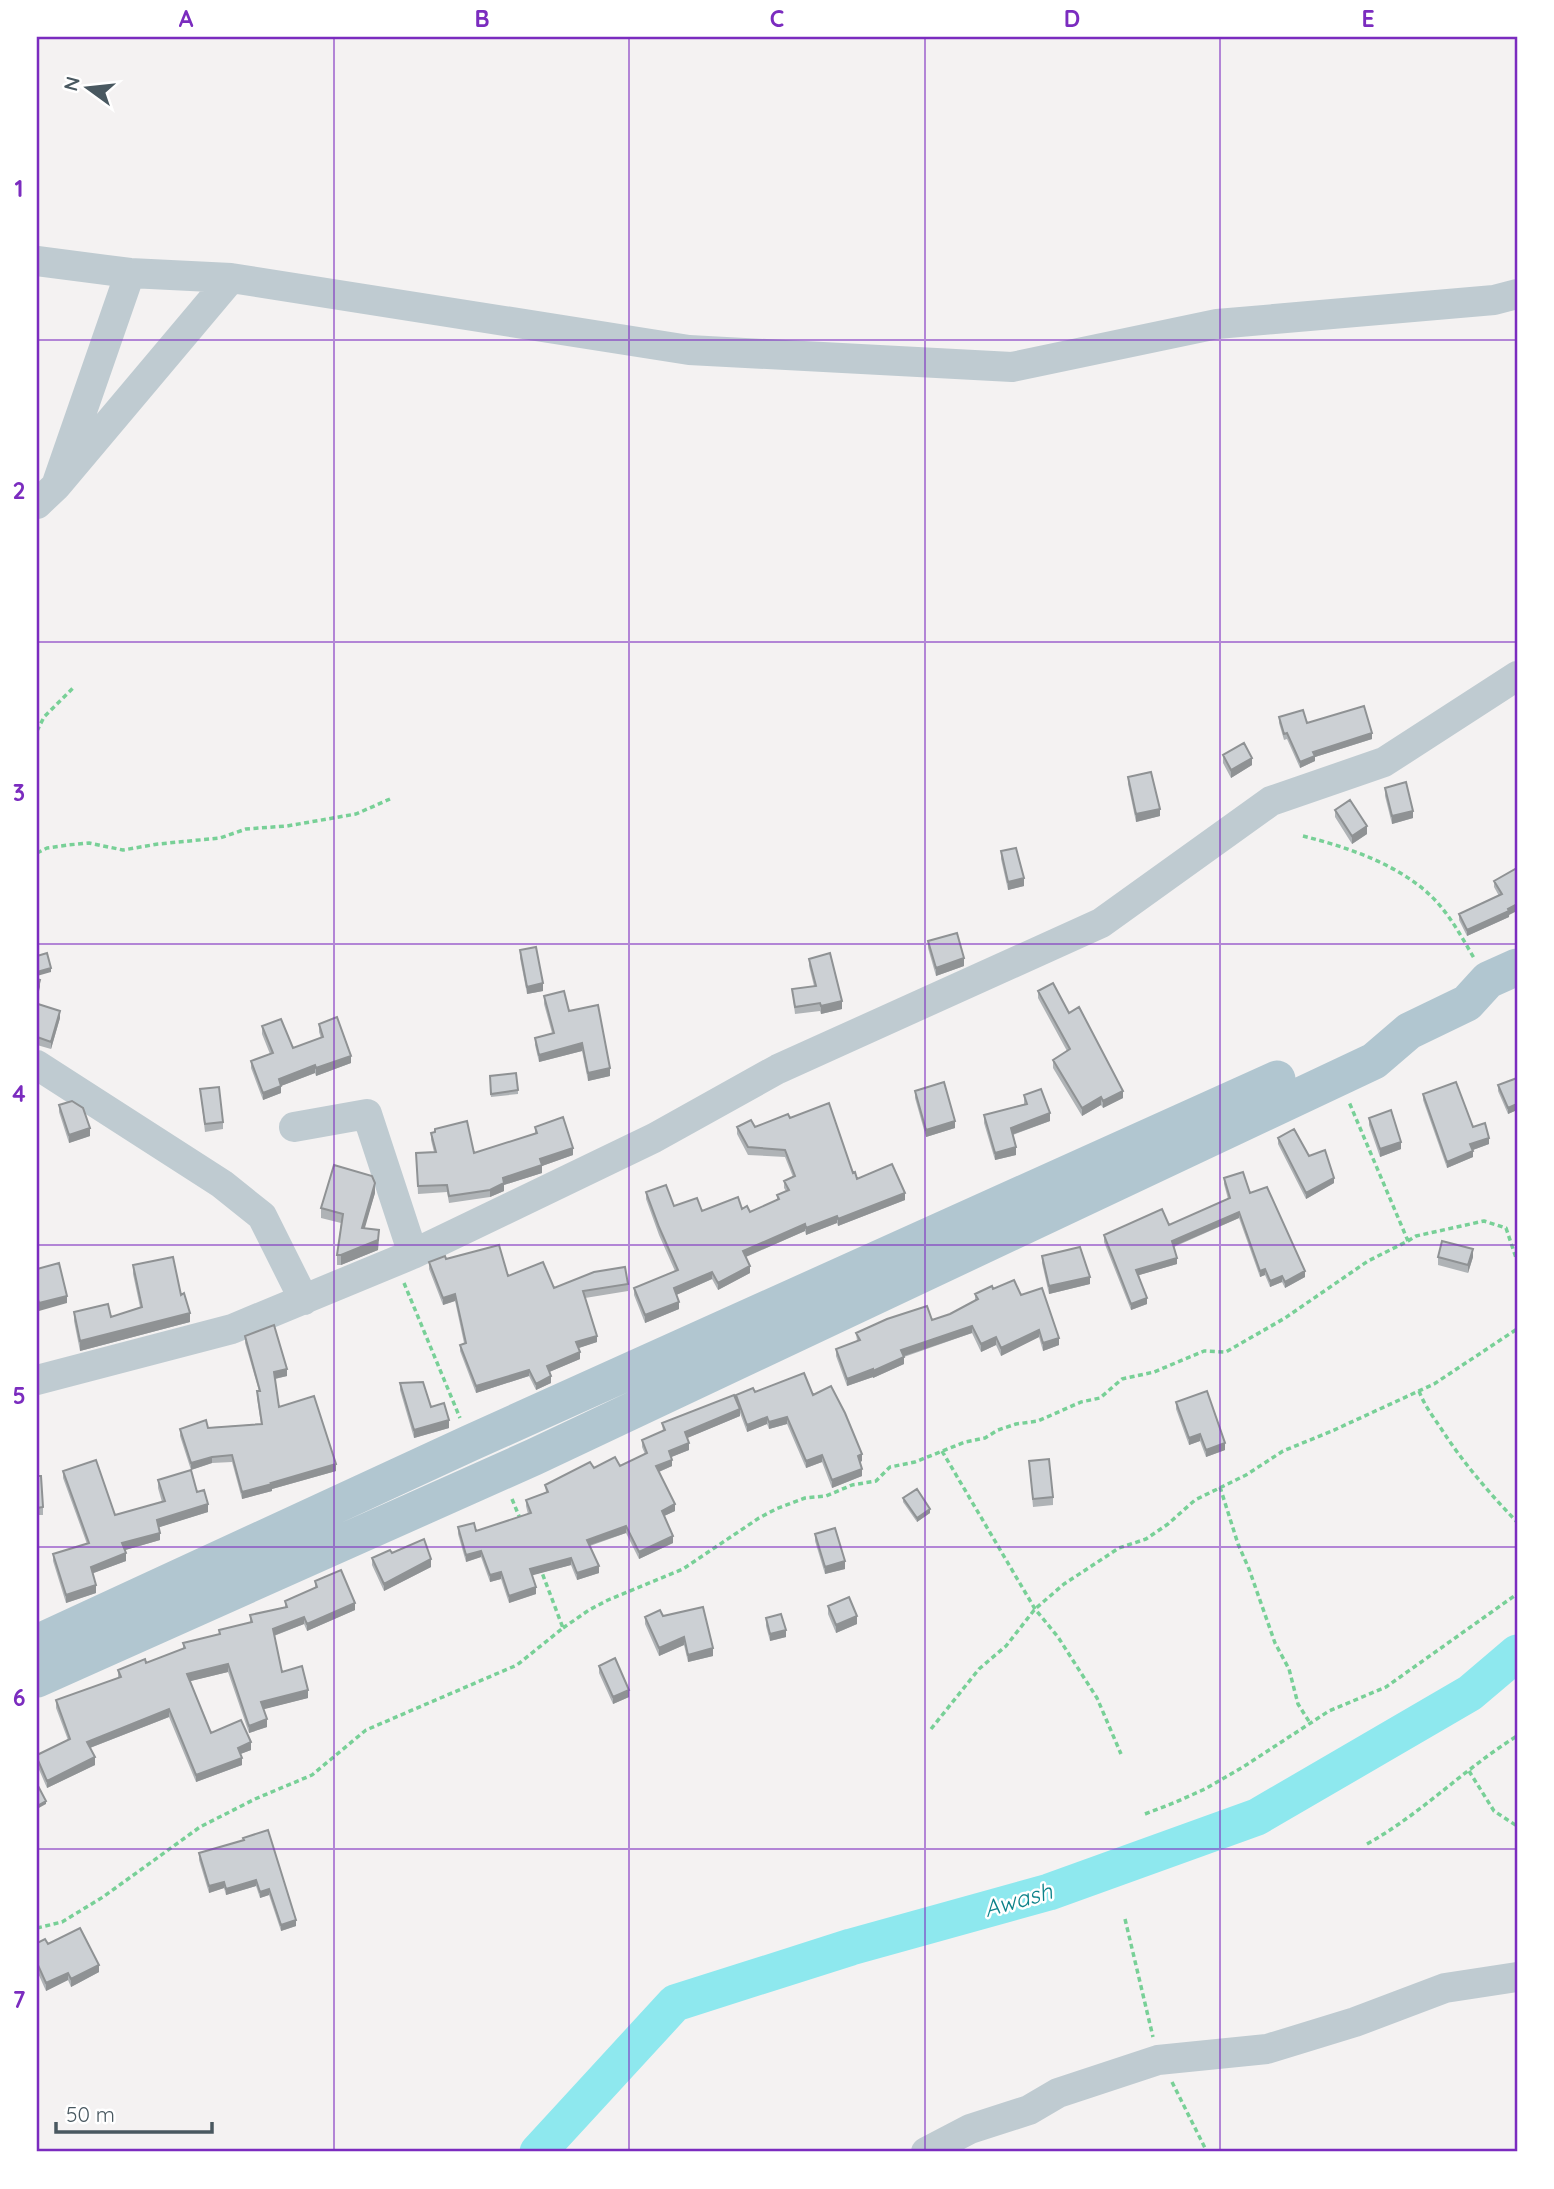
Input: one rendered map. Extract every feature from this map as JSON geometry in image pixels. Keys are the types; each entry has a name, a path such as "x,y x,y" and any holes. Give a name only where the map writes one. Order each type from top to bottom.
{"main road":[{"path":"37,1643 470,1443 1365,1040 1409,1031 1467,1003 1503,974"},
{"path":"37,1679 502,1472 1374,1061 1409,1031"}],"street":[{"path":"37,261 130,273 231,278 689,350 1012,368 1217,324 1494,300 1517,294"},
{"path":"47,495 130,273"},
{"path":"47,495 231,278"},
{"path":"37,1380 232,1329 405,1258 654,1138 778,1069 1101,923 1271,802 1384,762 1517,676"},
{"path":"37,1065 222,1184 262,1216 304,1300"},
{"path":"294,1127 367,1114 405,1258"},
{"path":"926,2152 970,2129 1029,2109 1058,2093 1158,2060 1267,2049 1355,2022 1445,1988 1517,1977"}],"path":[{"path":"37,731 44,718 74,687"},
{"path":"37,853 47,848 89,843 122,850 220,838 246,829 287,826 356,814 390,799"},
{"path":"1303,836 1334,844 1394,868 1430,895 1459,930 1503,974"},
{"path":"1338,1078 1408,1241"},
{"path":"37,1928 62,1922 103,1897 200,1827 312,1774 366,1730 517,1665 564,1628 608,1600 683,1569 775,1509 805,1498 826,1496 852,1485 876,1481 890,1466 915,1462 965,1442 985,1438 998,1430 1038,1421 1081,1402 1100,1398 1122,1379 1154,1372 1203,1352 1226,1352 1285,1318 1368,1261 1416,1236 1484,1221 1506,1228 1517,1261"},
{"path":"405,1258 470,1443"},
{"path":"930,1729 979,1669 1006,1646 1035,1609 1064,1584 1119,1548 1146,1539 1195,1500 1246,1475 1283,1451 1332,1432 1433,1384 1517,1329"},
{"path":"1419,1391 1425,1407 1454,1448 1517,1522"},
{"path":"942,1451 1035,1609 1058,1637 1097,1698 1121,1754"},
{"path":"502,1472 522,1524"},
{"path":"1220,1487 1275,1643 1289,1669 1298,1704 1310,1723"},
{"path":"538,1563 564,1628"},
{"path":"1145,1814 1176,1802 1243,1767 1329,1711 1386,1687 1517,1594"},
{"path":"1367,1844 1390,1831 1444,1792 1493,1751 1517,1736"},
{"path":"1469,1770 1493,1811 1517,1826"},
{"path":"1125,1919 1158,2060 1174,2085 1207,2152"}],"building":[{"path":"1364,706 1372,733 1313,752 1315,756 1300,762 1287,733 1284,734 1279,717 1303,710 1307,723"},
{"path":"1244,743 1252,758 1231,770 1223,755"},
{"path":"1151,772 1160,809 1136,814 1128,777"},
{"path":"1406,782 1413,811 1392,816 1385,788"},
{"path":"1350,800 1367,826 1352,836 1335,810"},
{"path":"1016,848 1024,878 1008,882 1001,851"},
{"path":"1517,868 1517,904 1508,909 1509,911 1467,930 1459,914 1502,894 1494,881"},
{"path":"957,933 964,958 936,968 928,941"},
{"path":"536,947 543,983 527,987 520,950"},
{"path":"47,953 51,968 37,972 37,956"},
{"path":"830,953 842,1001 821,1006 820,1003 795,1007 792,989 816,986 809,959"},
{"path":"1053,983 1069,1013 1079,1007 1123,1091 1103,1101 1101,1097 1082,1108 1053,1060 1070,1049 1038,991"},
{"path":"564,991 569,1011 598,1005 610,1068 588,1073 582,1043 539,1055 535,1038 554,1033 544,996"},
{"path":"38,1004 60,1011 51,1042 37,1037"},
{"path":"337,1017 351,1056 316,1068 315,1065 279,1079 281,1086 263,1093 251,1061 273,1053 262,1026 281,1019 293,1048 323,1037 319,1024"},
{"path":"516,1073 518,1090 491,1094 490,1076"},
{"path":"1517,1078 1517,1104 1508,1108 1498,1085"},
{"path":"944,1082 955,1121 926,1130 915,1091"},
{"path":"1456,1082 1473,1127 1485,1123 1489,1138 1470,1144 1473,1151 1447,1162 1423,1094"},
{"path":"219,1087 223,1122 205,1124 200,1089"},
{"path":"1041,1089 1050,1113 1011,1128 1016,1147 995,1153 984,1115 1027,1104 1024,1095"},
{"path":"72,1101 83,1108 90,1128 69,1135 59,1105"},
{"path":"829,1103 857,1179 892,1164 905,1193 838,1219 837,1216 806,1228 805,1224 743,1251 750,1266 718,1283 712,1272 674,1288 679,1302 645,1315 634,1288 678,1270 646,1192 666,1185 674,1206 697,1198 702,1211 738,1197 742,1209 747,1206 750,1212 779,1199 777,1195 789,1190 784,1181 795,1176 785,1150 748,1147 737,1127 751,1120 755,1127 788,1114 790,1118"},
{"path":"1391,1110 1401,1142 1380,1149 1369,1118"},
{"path":"563,1117 573,1148 540,1159 542,1165 503,1178 504,1183 490,1190 449,1196 447,1185 418,1186 416,1153 436,1152 431,1133 435,1132 435,1129 467,1121 474,1153 537,1133 535,1127"},
{"path":"1294,1129 1309,1156 1325,1150 1334,1178 1306,1193 1278,1138"},
{"path":"334,1165 372,1176 375,1183 362,1228 379,1230 378,1240 341,1255 337,1255 343,1214 321,1208"},
{"path":"1243,1172 1250,1193 1267,1187 1305,1271 1285,1282 1282,1276 1270,1281 1265,1269 1260,1271 1239,1212 1172,1241 1177,1258 1136,1270 1147,1298 1131,1304 1104,1235 1162,1209 1169,1225 1230,1198 1224,1178"},
{"path":"1442,1241 1473,1249 1468,1265 1438,1257"},
{"path":"499,1245 508,1276 543,1262 554,1288 594,1272 625,1267 628,1284 583,1291 597,1336 576,1342 580,1352 547,1366 551,1376 536,1384 529,1370 476,1386 460,1345 466,1343 455,1294 443,1298 429,1262"},
{"path":"1080,1247 1090,1277 1049,1286 1042,1256"},
{"path":"173,1257 181,1295 184,1293 190,1313 80,1341 74,1312 108,1304 111,1317 142,1307 133,1265"},
{"path":"59,1263 67,1296 39,1303 37,1269"},
{"path":"1014,1280 1021,1295 1042,1288 1059,1338 1043,1343 1039,1330 1001,1348 996,1337 981,1344 972,1326 901,1350 904,1357 847,1379 836,1349 860,1340 856,1333 927,1306 932,1320 950,1314 978,1299 975,1294"},
{"path":"274,1325 287,1369 274,1372 279,1407 314,1396 336,1464 242,1492 232,1455 191,1463 180,1429 206,1420 208,1428 262,1424 257,1391 260,1391 245,1336"},
{"path":"804,1373 813,1395 831,1386 862,1454 858,1456 862,1469 832,1480 822,1455 806,1461 787,1417 769,1422 767,1417 747,1425 736,1395 753,1388 755,1392"},
{"path":"423,1382 431,1407 444,1403 449,1420 414,1430 400,1383"},
{"path":"1207,1391 1225,1443 1206,1450 1200,1434 1189,1438 1176,1402"},
{"path":"734,1395 740,1409 685,1432 689,1443 669,1451 672,1460 656,1466 675,1504 662,1511 673,1536 639,1552 626,1526 587,1540 599,1566 577,1573 571,1558 530,1569 536,1587 509,1596 501,1572 490,1575 481,1551 466,1555 458,1527 474,1523 476,1531 531,1513 526,1500 548,1492 545,1485 590,1462 594,1468 615,1457 620,1466 647,1453 642,1440 665,1430 662,1423"},
{"path":"1049,1459 1053,1497 1033,1499 1029,1461"},
{"path":"96,1460 115,1515 165,1501 158,1480 191,1470 197,1492 204,1490 208,1504 157,1520 160,1533 122,1543 126,1553 91,1567 96,1585 66,1595 53,1554 89,1543 63,1471"},
{"path":"37,1476 41,1476 43,1507 37,1508"},
{"path":"917,1489 930,1509 917,1518 903,1498"},
{"path":"835,1528 845,1561 825,1567 815,1534"},
{"path":"424,1539 431,1559 384,1584 372,1558 390,1550 392,1553"},
{"path":"341,1570 355,1603 307,1624 304,1617 273,1629 282,1672 302,1666 308,1690 261,1702 267,1719 249,1726 228,1664 187,1674 211,1733 241,1720 251,1742 238,1748 242,1758 196,1775 169,1709 87,1742 95,1757 47,1781 37,1755 70,1739 56,1700 121,1677 118,1670 185,1648 183,1643 220,1634 219,1630 252,1622 250,1615 287,1607 285,1601 317,1587 315,1581"},
{"path":"849,1597 857,1616 836,1625 828,1606"},
{"path":"703,1607 713,1648 688,1655 684,1637 659,1648 645,1617 660,1610 663,1616"},
{"path":"781,1614 786,1630 770,1634 766,1618"},
{"path":"615,1658 629,1690 613,1697 599,1666"},
{"path":"37,1784 46,1801 37,1806"},
{"path":"268,1830 296,1920 281,1925 269,1889 260,1892 256,1880 226,1889 224,1882 209,1886 199,1853"},
{"path":"80,1928 99,1965 71,1979 68,1973 46,1983 37,1963 37,1943 45,1939 48,1944"}],"waterway":[{"name":"Awash","path":"538,2152 675,2003 851,1947 1049,1892 1257,1817 1470,1693 1517,1653"}]}
